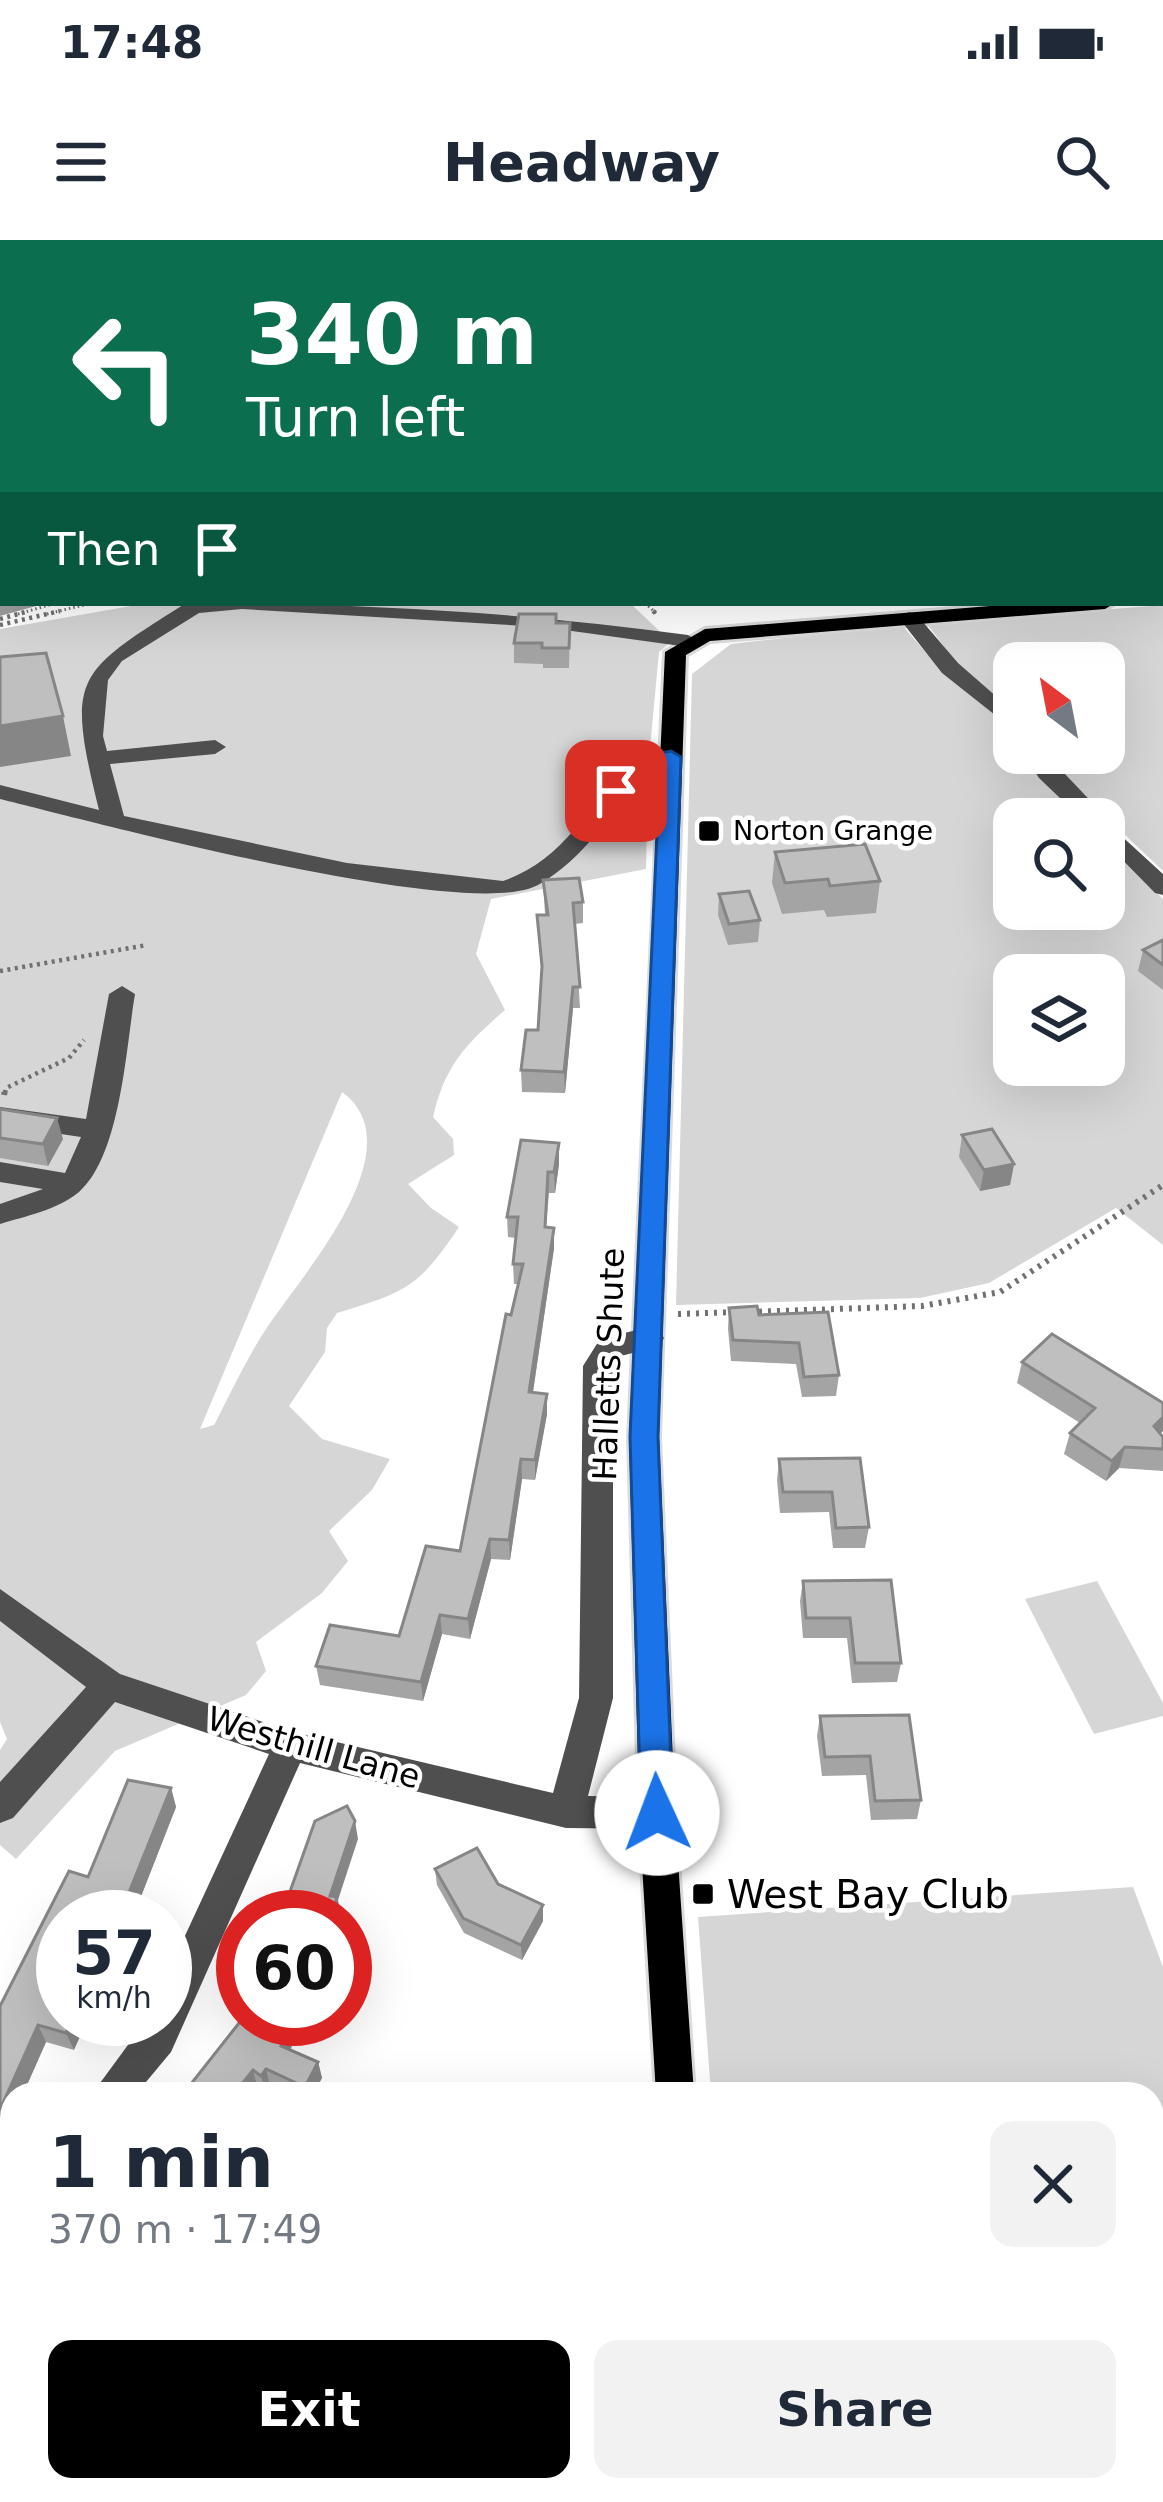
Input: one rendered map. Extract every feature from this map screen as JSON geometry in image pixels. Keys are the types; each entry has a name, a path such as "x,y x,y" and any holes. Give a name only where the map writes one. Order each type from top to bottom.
{"main road":[{"path":"688,641 705,635 1066,606"},
{"name":"Halletts Shute","path":"675,2082 657,1813 644,1437 676,652 688,641"}],"street":[{"path":"114,823 92,736 97,679 116,657 194,607 206,606"},
{"path":"292,606 543,621 688,641"},
{"path":"909,618 950,668 993,705"},
{"path":"98,758 214,747"},
{"path":"0,792 114,823 381,876 504,888 529,880 569,849 598,819 633,764 671,757"},
{"path":"1048,774 1073,798"},
{"path":"1125,849 1163,887"},
{"path":"0,1214 41,1202 76,1178 96,1130 122,994"},
{"path":"0,1116 96,1130"},
{"path":"0,1172 68,1183"},
{"path":"566,1812 596,1698 598,1366 611,1347 650,1326"},
{"name":"Westhill Lane","path":"0,1603 109,1685 290,1746 566,1812 657,1813"},
{"path":"0,1807 109,1685"},
{"path":"121,2082 157,2039 290,1746"}],"path":[{"path":"0,622 47,606"},
{"path":"0,622 77,606"},
{"path":"0,970 148,945"},
{"path":"0,1104 6,1088 69,1058 122,994"},
{"path":"650,1326 922,1306 1000,1292 1163,1185"}],"shaded area":[{"path":"0,606 36,606 0,616"},
{"path":"131,606 633,606 671,642 659,652 648,769 646,869 491,899 476,954 505,1010 459,1057 438,1099 433,1117 453,1139 454,1155 408,1184 459,1227 408,1285 337,1313 327,1328 325,1352 289,1406 322,1439 390,1459 372,1490 329,1531 348,1561 322,1593 256,1642 266,1671 246,1695 115,1751 16,1859 0,1845 0,1750 7,1739 0,1722 0,629","holes":["342,1092 362,1116 367,1144 361,1176 327,1244 260,1338 214,1425 200,1429"]},
{"path":"1163,606 1163,871 1125,835 1125,798 1086,798 1061,774 1125,774 1125,642 993,642 993,694 958,665 927,624"},
{"path":"902,625 940,669 993,713 993,774 1044,774 1066,798 993,798 993,930 1125,930 1125,860 1163,899 1163,1245 1116,1208 989,1283 920,1298 676,1305 692,674 731,644"},
{"path":"1097,1581 1163,1703 1163,1716 1094,1734 1025,1599"},
{"path":"1133,1887 1163,1967 1163,2082 710,2082 698,1917"}],"building":[{"path":"519,614 556,614 556,623 570,623 569,648 514,643"},
{"path":"46,653 63,716 0,726 0,657"},
{"path":"865,844 880,881 830,886 828,879 785,883 775,852"},
{"path":"579,878 583,902 573,903 580,987 573,987 564,1072 521,1070 526,1030 538,1030 542,966 537,915 548,915 543,880"},
{"path":"749,891 760,920 729,924 719,894"},
{"path":"1163,940 1163,965 1143,950"},
{"path":"0,1109 57,1118 43,1144 0,1138"},
{"path":"992,1129 1014,1164 984,1170 962,1135"},
{"path":"521,1140 559,1143 554,1172 548,1172 545,1227 554,1228 529,1392 547,1394 535,1460 521,1459 509,1540 490,1539 468,1619 440,1615 421,1682 316,1666 330,1625 399,1636 426,1546 460,1551 506,1314 511,1315 523,1264 513,1264 518,1217 507,1217"},
{"path":"757,1306 759,1315 828,1312 839,1375 804,1377 799,1343 733,1340 729,1308"},
{"path":"1052,1334 1163,1403 1163,1417 1154,1426 1163,1437 1163,1449 1125,1447 1112,1461 1070,1433 1095,1408 1022,1362"},
{"path":"860,1458 869,1527 836,1528 832,1492 783,1492 779,1459"},
{"path":"891,1580 901,1663 855,1663 850,1618 806,1618 803,1581"},
{"path":"909,1715 921,1800 875,1801 870,1756 825,1757 820,1716"},
{"path":"128,1780 171,1788 130,1890 59,1890 69,1871 88,1877"},
{"path":"347,1806 355,1821 332,1890 291,1890 315,1821"},
{"path":"477,1848 498,1884 543,1905 521,1945 463,1918 435,1869"},
{"path":"36,1936 36,2029 13,2082 0,2082 0,2006"},
{"path":"221,2046 281,2046 318,2062 308,2082 294,2082 266,2069 261,2076 253,2070 244,2082 192,2082"}],"place":[{"name":"Norton Grange","path":"709,831"},
{"name":"West Bay Club","path":"703,1894"}],"route":[{"path":"616,791 633,764 671,757 644,1437 657,1813"}]}
